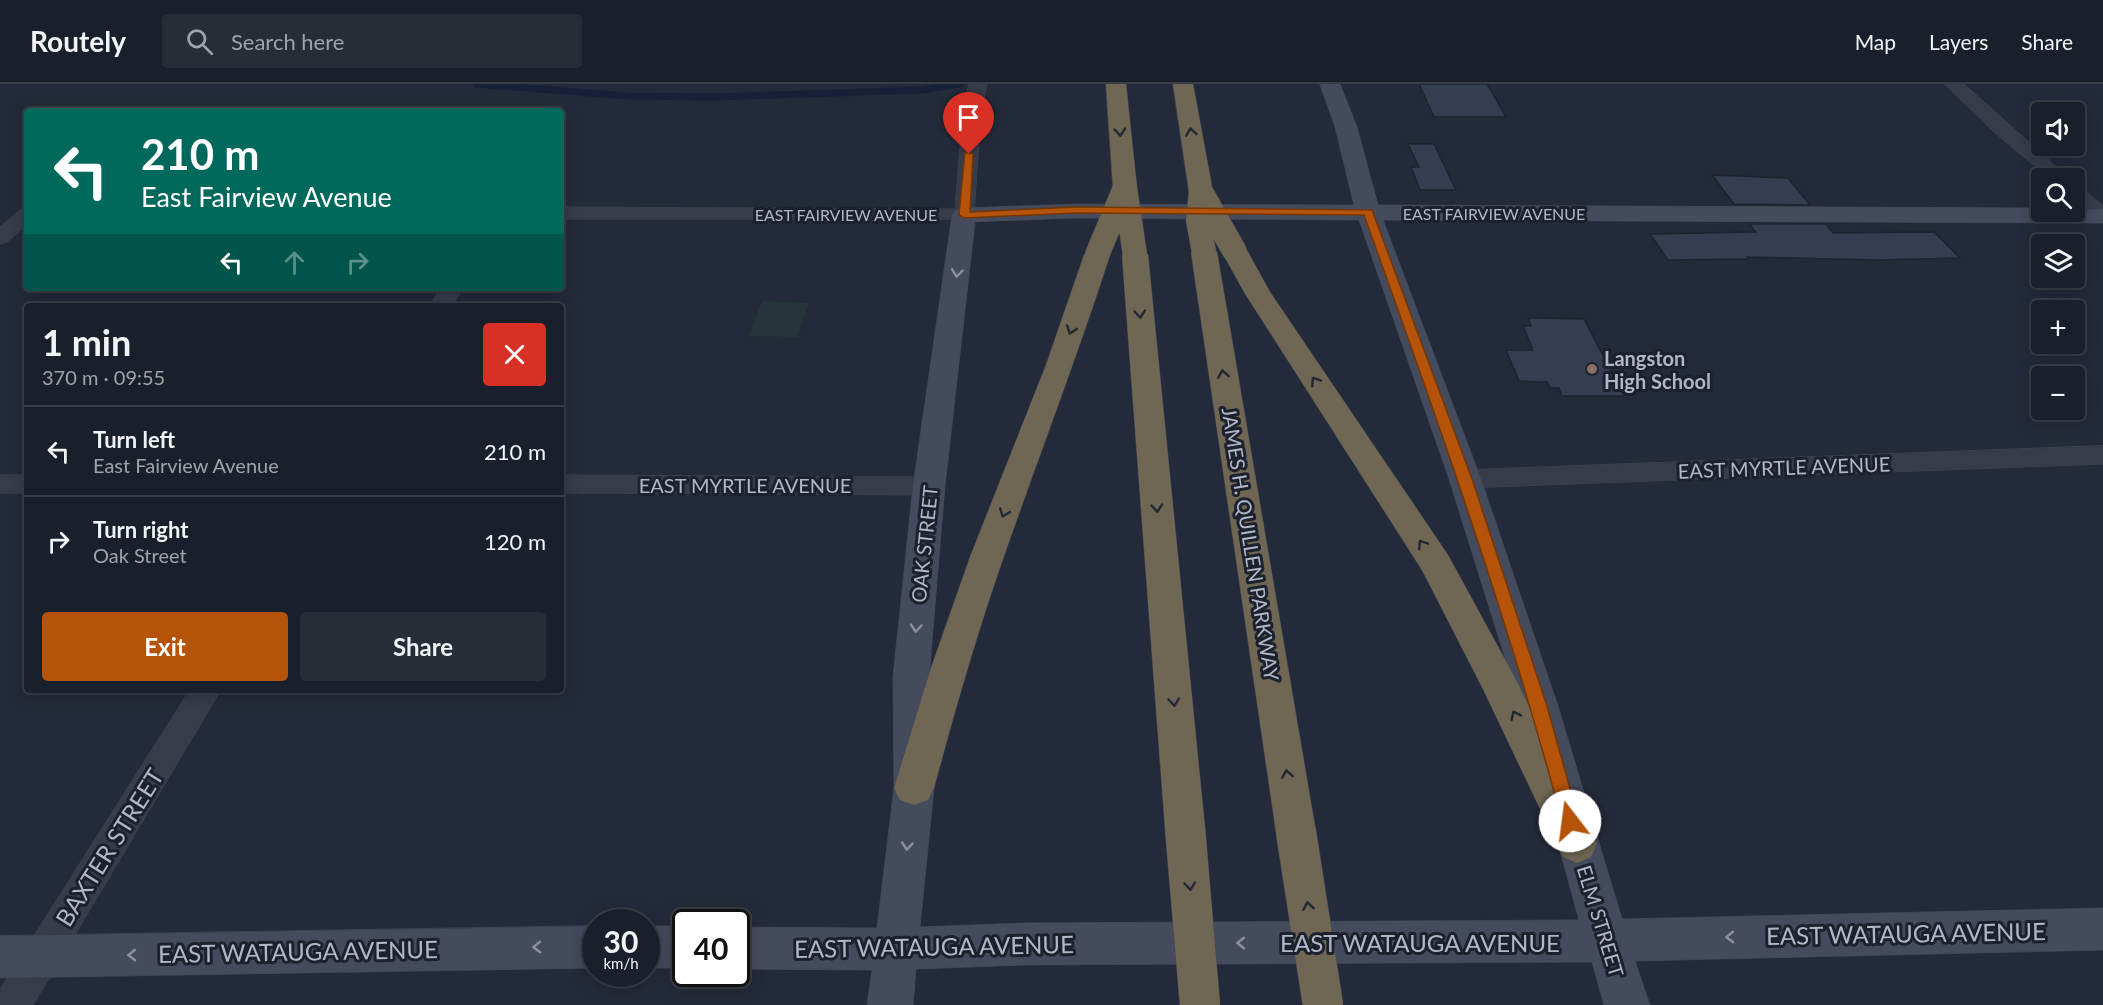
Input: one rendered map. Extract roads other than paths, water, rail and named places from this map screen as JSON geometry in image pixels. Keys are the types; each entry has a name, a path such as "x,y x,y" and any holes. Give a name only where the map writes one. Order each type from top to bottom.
{"highway":[{"path":"1117,87 1124,181 1136,255 1200,1005"},
{"name":"JAMES H. QUILLEN PARKWAY","path":"1183,87 1199,184 1198,220 1219,252 1296,832 1323,1005"},
{"path":"914,788 950,668 987,557 1060,364 1124,181"},
{"path":"1219,252 1257,292 1436,564 1501,687 1577,844"}],"street":[{"name":"OAK STREET","path":"890,1005 914,788 911,677 929,486 964,215 972,110 978,84"},
{"name":"ELM STREET","path":"1330,84 1346,127 1368,212 1465,479 1539,706 1605,940 1628,1005"},
{"path":"1954,84 2000,128 2048,168"},
{"path":"2085,200 2103,216"},
{"name":"EAST FAIRVIEW AVENUE","path":"564,213 964,215 1076,210 2103,216"},
{"path":"0,211 24,213"},
{"path":"0,238 24,216"},
{"name":"EAST MYRTLE AVENUE","path":"1465,479 2103,455"},
{"path":"0,484 24,484"},
{"name":"EAST MYRTLE AVENUE","path":"564,484 929,486"},
{"name":"BAXTER STREET","path":"12,1005 204,693"},
{"name":"EAST WATAUGA AVENUE","path":"750,948 895,949 1024,944 1605,940 2103,929"},
{"name":"EAST WATAUGA AVENUE","path":"0,957 582,946"}],"waterway":[{"path":"477,84 628,96 715,97 922,90 960,84"}],"place":[{"name":"Langston High School","path":"1592,369"}]}
